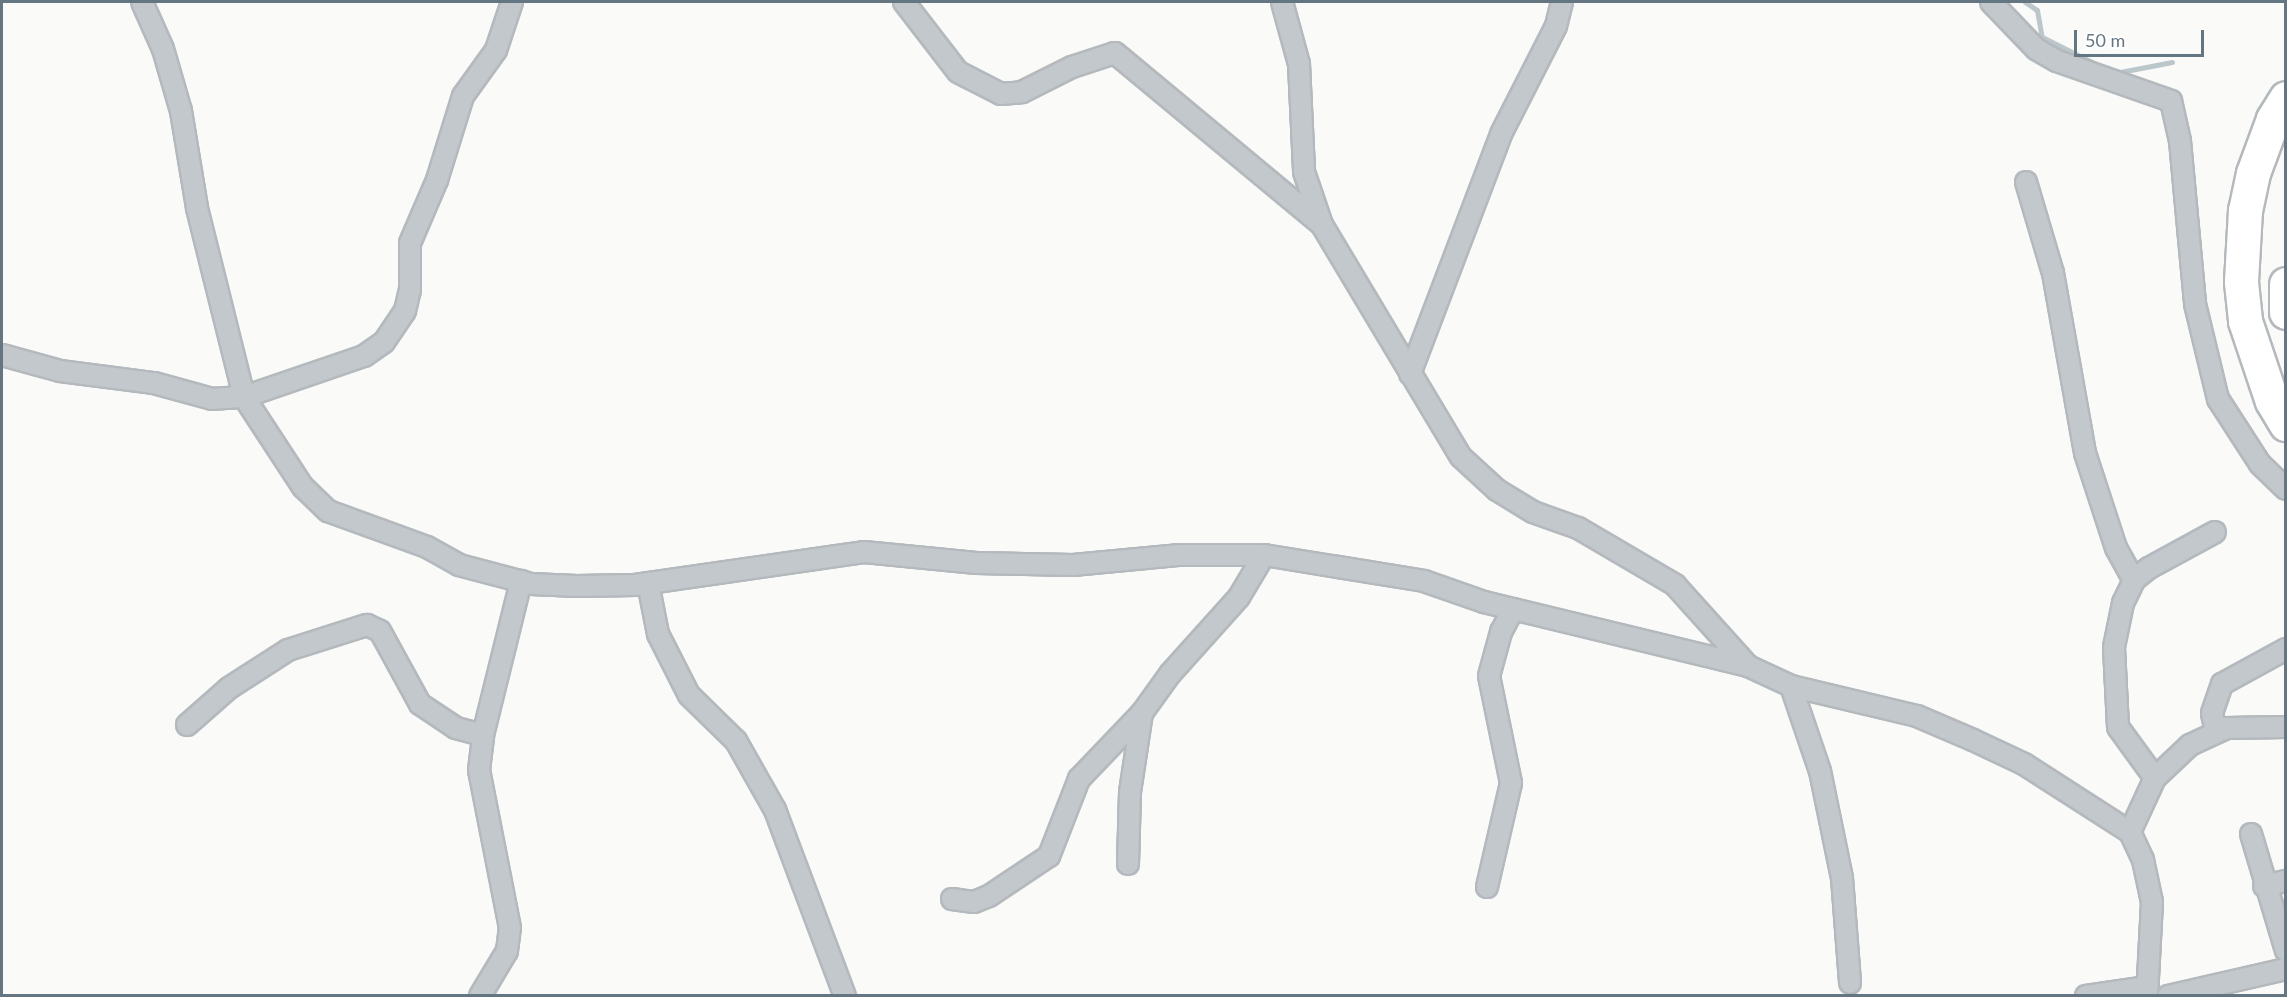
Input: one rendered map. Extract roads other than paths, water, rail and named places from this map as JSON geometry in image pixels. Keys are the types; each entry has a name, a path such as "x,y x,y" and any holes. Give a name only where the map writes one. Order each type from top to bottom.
{"highway":[{"path":"2286,98 2269,127 2253,173 2245,210 2241,282 2245,321 2272,401 2286,424"},
{"path":"2286,284 2286,312"}],"street":[{"path":"142,2 163,49 181,111 197,208 244,397 296,478 328,511 427,547 459,565 521,581 578,586 648,583 864,552 976,563 1073,565 1178,555 1264,555 1424,581 1513,609 1748,666 1791,686 1917,716 1973,740 2024,764 2130,832 2143,860 2152,902 2147,991 2086,996"},
{"path":"2,355 60,371 154,383 212,399 244,397 364,356 397,326 410,290 410,243 437,180 463,96 496,50 512,2"},
{"path":"904,2 958,72 1001,94 1022,92 1072,67 1115,53 1322,225"},
{"path":"1282,2 1299,64 1304,172 1322,225 1461,457 1497,490 1533,512 1578,528 1675,585 1748,666"},
{"path":"1410,374 1501,134 1556,26 1562,2"},
{"path":"1991,2 2036,49 2057,61 2171,101 2180,141 2195,304 2218,399 2260,464 2286,489"},
{"path":"2026,182 2055,285 2085,453 2116,548 2134,580"},
{"path":"2155,778 2118,727 2114,647 2123,603 2134,580 2215,532"},
{"path":"952,899 974,902 988,896 1049,856 1079,779 1142,713 1170,674 1239,597 1264,555"},
{"path":"480,996 507,951 510,928 479,770 483,735 521,581"},
{"path":"648,583 658,634 689,695 736,741 775,810 846,996"},
{"path":"1487,887 1511,783 1489,676 1501,632 1513,609"},
{"path":"187,725 230,688 288,650 367,625 380,631 420,704 456,728 483,735"},
{"path":"2216,731 2212,713 2223,684 2286,649"},
{"path":"1791,686 1820,771 1842,878 1850,983"},
{"path":"1128,864 1130,792 1142,713"},
{"path":"2130,832 2155,778 2190,745 2216,731 2286,727"},
{"path":"2251,834 2286,951"},
{"path":"2265,885 2286,881"},
{"path":"2168,996 2286,969"}],"waterway":[{"path":"2025,2 2037,10 2042,37 2106,69"},
{"path":"2115,73 2172,62"}]}
